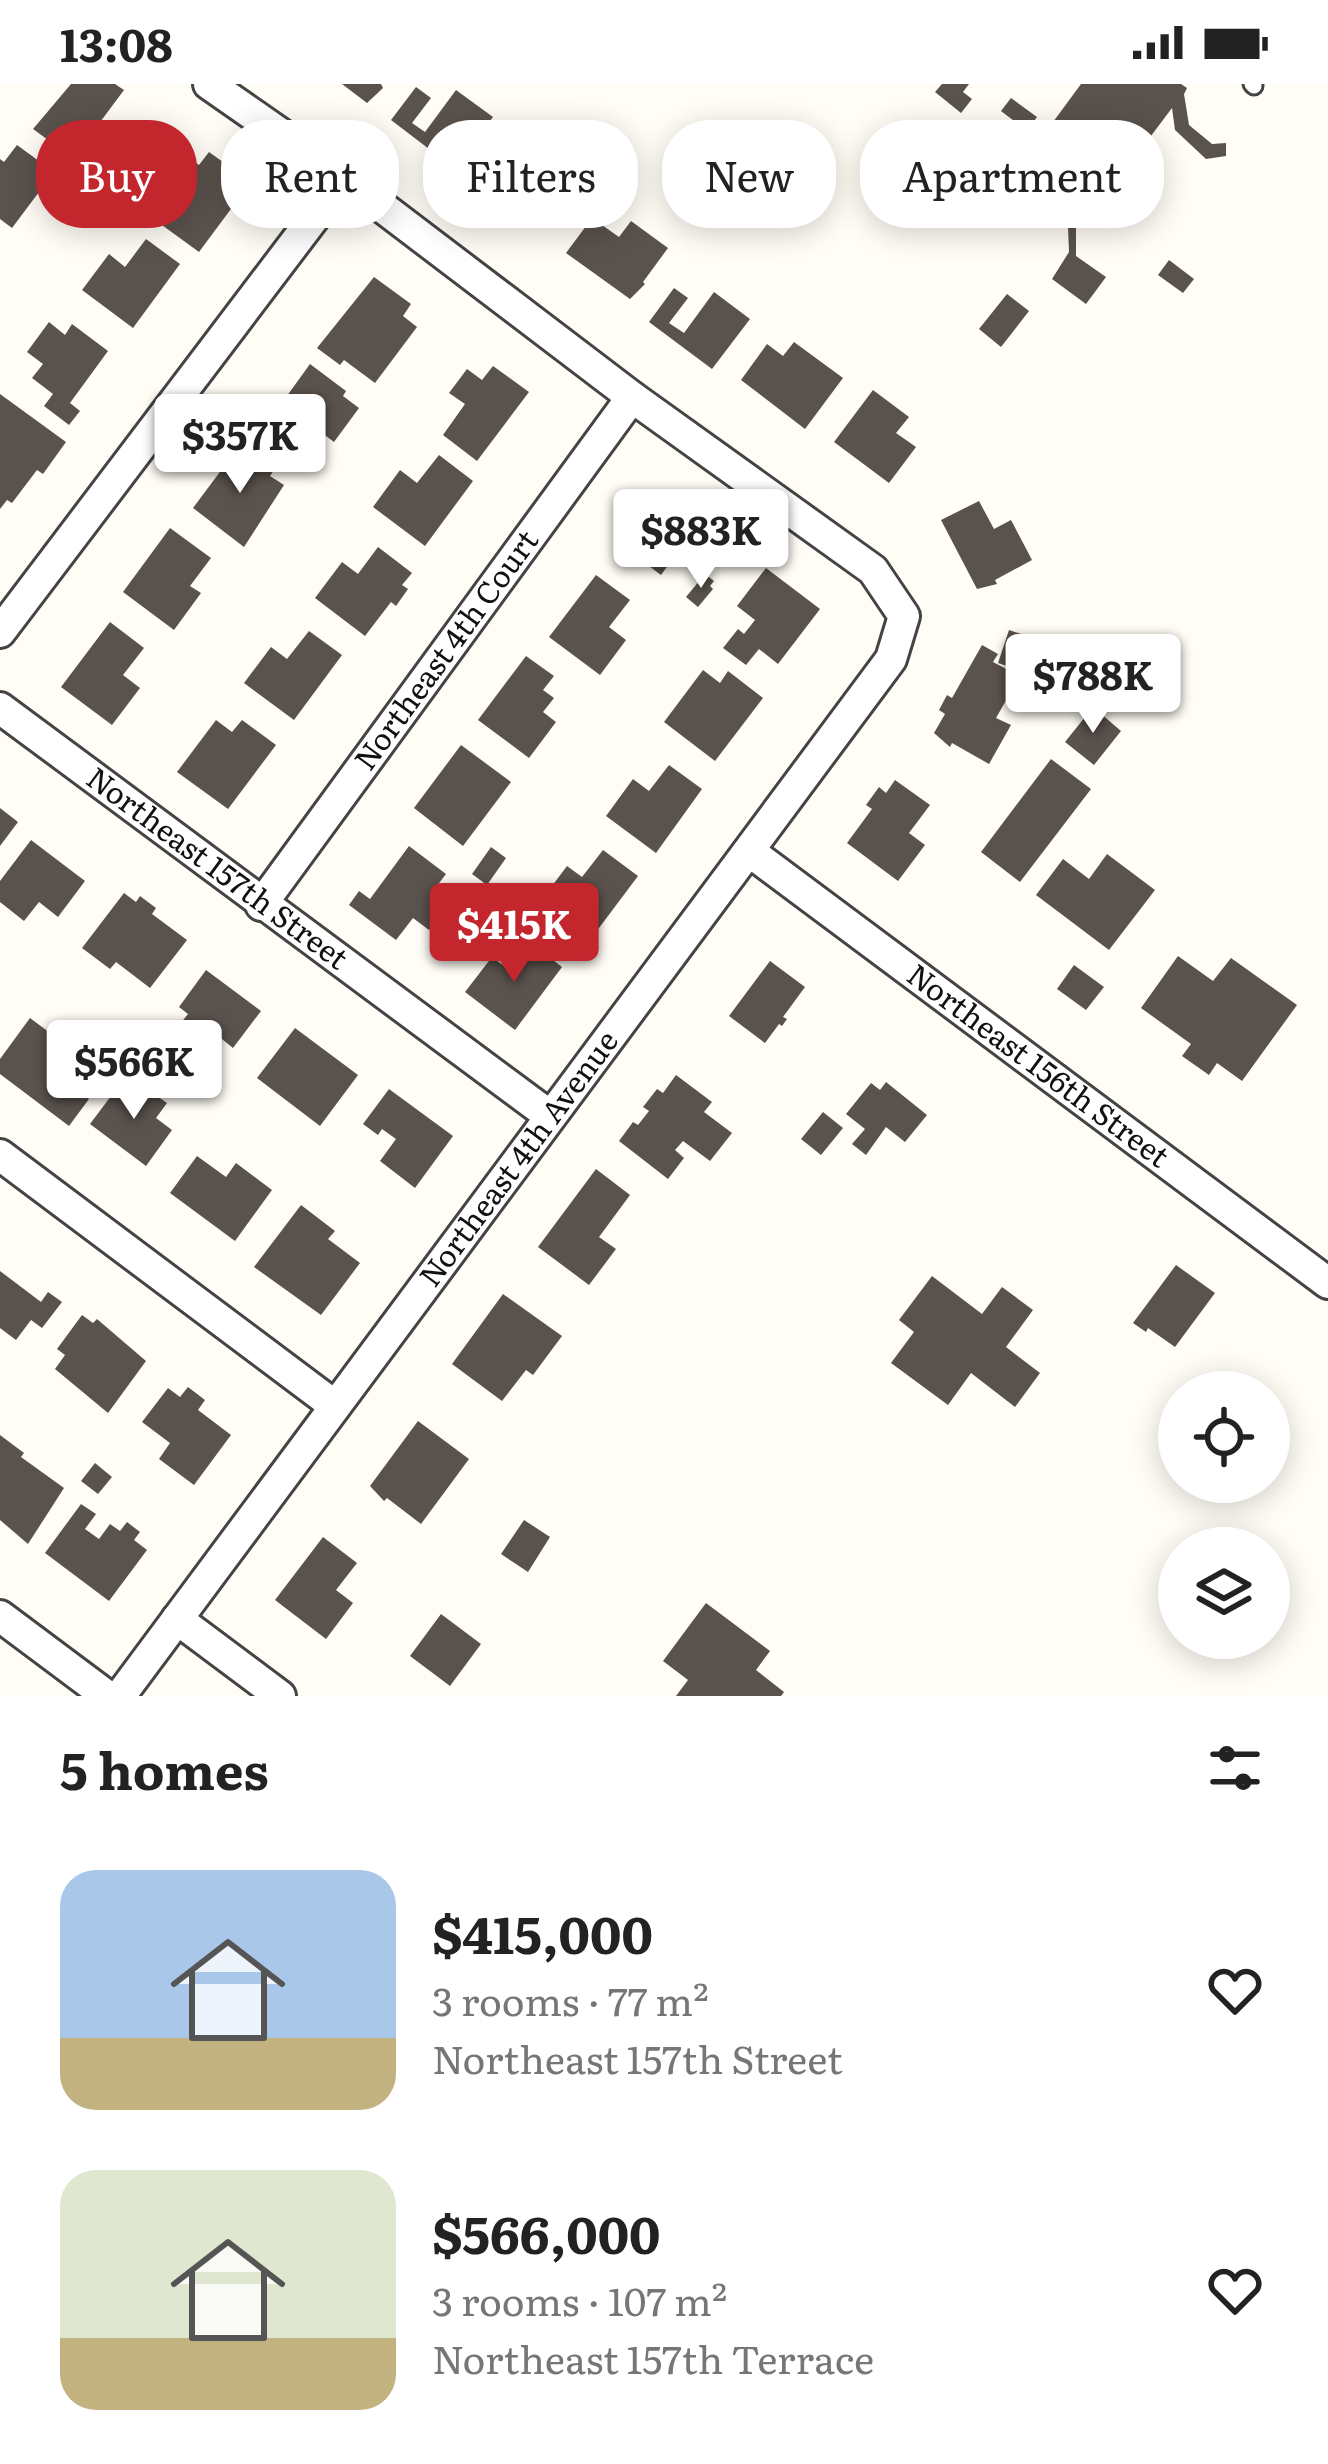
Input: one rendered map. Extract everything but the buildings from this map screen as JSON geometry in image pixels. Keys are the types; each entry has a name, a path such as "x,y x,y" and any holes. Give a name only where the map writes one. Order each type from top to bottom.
{"street":[{"path":"209,84 261,120"},
{"path":"399,220 632,397"},
{"path":"0,632 306,228"},
{"name":"Northeast 4th Avenue","path":"120,1696 891,659 904,616 873,570 632,397"},
{"name":"Northeast 4th Court","path":"261,904 632,397"},
{"name":"Northeast 157th Street","path":"0,708 550,1116"},
{"name":"Northeast 156th Street","path":"749,851 1328,1283"},
{"path":"0,1155 335,1406"},
{"path":"0,1616 106,1696"},
{"path":"177,1619 280,1696"}]}
